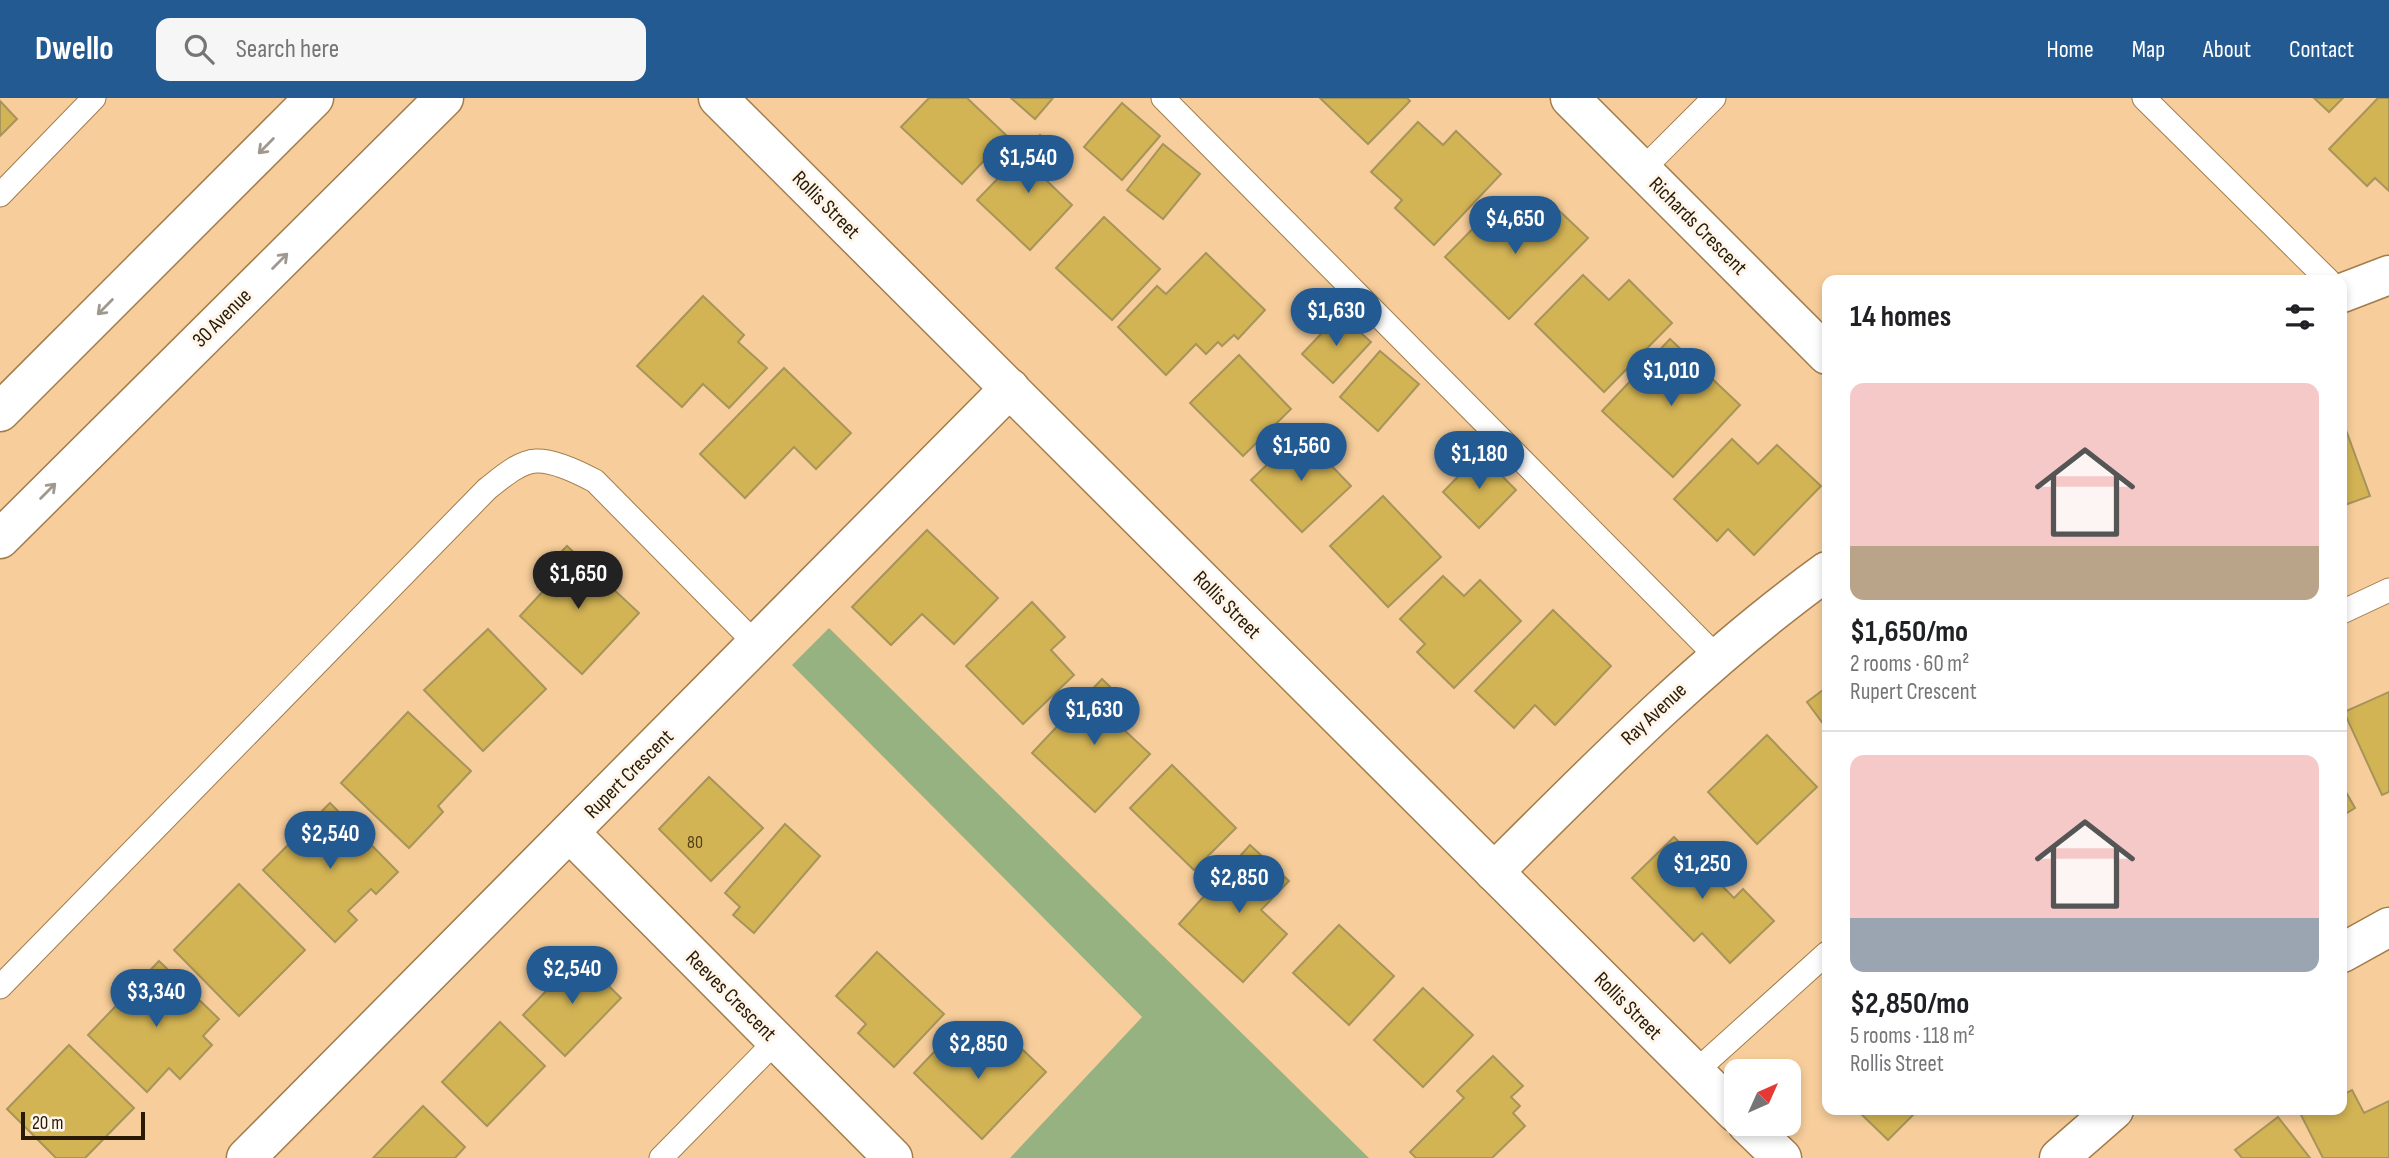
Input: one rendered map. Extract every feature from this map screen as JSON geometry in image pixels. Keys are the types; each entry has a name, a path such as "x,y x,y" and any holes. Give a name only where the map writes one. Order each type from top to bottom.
{"street":[{"path":"0,412 314,98"},
{"name":"30 Avenue","path":"0,539 444,98"},
{"name":"Rollis Street","path":"718,98 1724,1101"},
{"name":"Richards Crescent","path":"1570,98 1822,350"},
{"path":"2347,291 2389,275"},
{"name":"Rupert Crescent","path":"246,1158 1010,388"},
{"name":"Ray Avenue","path":"1494,872 1643,723 1717,657 1822,575"},
{"name":"Reeves Crescent","path":"570,833 893,1158"},
{"path":"2347,950 2389,927"},
{"path":"2059,1158 2108,1115"},
{"path":"1759,1136 1782,1158"}],"lane":[{"path":"0,195 94,98"},
{"path":"1163,98 1717,657"},
{"path":"1642,170 1714,98"},
{"path":"2144,98 2323,275"},
{"path":"0,987 487,489 511,471 536,461 571,469 595,481 757,645"},
{"path":"2347,610 2389,590"},
{"path":"1695,1072 1822,958"},
{"path":"661,1158 776,1041"}],"green space":[{"path":"829,628 1369,1158 1010,1158 1142,1017 792,665"}],"building":[{"path":"929,98 967,98 1007,136 962,184 901,127"},
{"path":"1011,98 1053,98 1035,119"},
{"path":"1320,98 1407,98 1410,101 1368,144"},
{"path":"2314,98 2343,98 2329,112"},
{"path":"2378,98 2389,98 2389,191 2375,178 2367,186 2329,149"},
{"path":"0,101 17,119 0,136"},
{"path":"1122,103 1160,136 1122,180 1084,147"},
{"path":"1418,122 1443,145 1456,131 1501,174 1434,245 1395,208 1402,200 1371,172"},
{"path":"1040,135 1064,158 1045,179 1072,205 1030,250 977,200"},
{"path":"1163,144 1200,174 1163,219 1127,190"},
{"path":"1552,204 1588,238 1509,319 1445,257 1494,207 1523,235"},
{"path":"1104,217 1160,269 1112,320 1056,268"},
{"path":"1206,253 1265,310 1238,339 1234,335 1222,346 1218,342 1206,354 1196,344 1166,375 1118,327 1157,286 1166,294"},
{"path":"1583,275 1609,300 1629,280 1672,323 1604,392 1535,324"},
{"path":"703,296 744,335 738,342 767,368 729,408 703,384 682,407 637,366"},
{"path":"1340,314 1371,342 1333,383 1302,354"},
{"path":"1670,339 1740,405 1673,477 1602,411"},
{"path":"1380,351 1419,384 1378,431 1340,397"},
{"path":"1239,355 1291,409 1243,456 1190,403"},
{"path":"784,368 851,433 816,469 794,447 745,498 700,454"},
{"path":"1300,433 1351,486 1302,532 1251,480"},
{"path":"2347,433 2370,496 2347,504"},
{"path":"1732,439 1758,464 1777,445 1821,486 1754,555 1728,529 1717,541 1674,499"},
{"path":"1480,454 1516,490 1479,528 1443,492"},
{"path":"1383,496 1441,557 1388,607 1330,546"},
{"path":"927,530 998,598 954,644 922,614 891,645 852,607"},
{"path":"567,546 639,613 582,674 520,616 547,587 537,577"},
{"path":"1443,576 1464,596 1480,580 1521,621 1454,688 1417,652 1425,644 1400,619"},
{"path":"1032,602 1065,637 1051,650 1074,675 1023,724 966,666"},
{"path":"1553,610 1611,666 1555,725 1535,705 1514,728 1475,691"},
{"path":"488,629 546,689 483,751 424,690"},
{"path":"1102,679 1136,712 1121,727 1150,754 1095,812 1032,753"},
{"path":"1822,691 1822,722 1807,702"},
{"path":"2389,692 2389,792 2382,795 2347,719 2347,711"},
{"path":"408,712 471,771 438,806 443,812 409,848 341,783"},
{"path":"1767,735 1817,787 1757,844 1708,792"},
{"path":"1172,765 1236,828 1194,870 1130,808"},
{"path":"709,777 763,828 711,881 659,829"},
{"path":"2347,794 2355,808 2347,813"},
{"path":"330,803 398,872 376,894 371,889 348,911 357,920 335,942 263,870"},
{"path":"785,824 820,856 754,933 733,915 740,907 725,893"},
{"path":"1674,837 1734,898 1743,889 1774,921 1730,963 1702,933 1694,941 1632,878"},
{"path":"1250,845 1289,881 1261,910 1287,934 1243,982 1179,924"},
{"path":"239,884 305,950 239,1016 174,950"},
{"path":"1339,925 1394,976 1349,1025 1293,973"},
{"path":"877,952 944,1014 894,1067 858,1033 866,1024 836,996"},
{"path":"579,957 621,998 565,1056 523,1015"},
{"path":"159,961 219,1019 203,1036 212,1045 180,1079 169,1068 147,1092 88,1035"},
{"path":"1423,988 1473,1035 1423,1087 1374,1040"},
{"path":"500,1022 545,1066 487,1126 442,1082"},
{"path":"956,1029 988,1058 998,1047 1013,1060 1023,1050 1046,1072 982,1139 914,1073"},
{"path":"69,1045 134,1108 85,1158 56,1158 7,1109"},
{"path":"1493,1056 1523,1086 1511,1097 1520,1106 1513,1113 1525,1126 1492,1158 1416,1158 1410,1152 1464,1098 1457,1091"},
{"path":"2352,1090 2364,1113 2389,1101 2389,1158 2323,1158 2301,1115 2347,1115 2347,1092"},
{"path":"423,1106 465,1147 455,1158 373,1158"},
{"path":"1862,1115 1913,1115 1888,1140"},
{"path":"2278,1117 2310,1158 2242,1158 2235,1150"}]}
